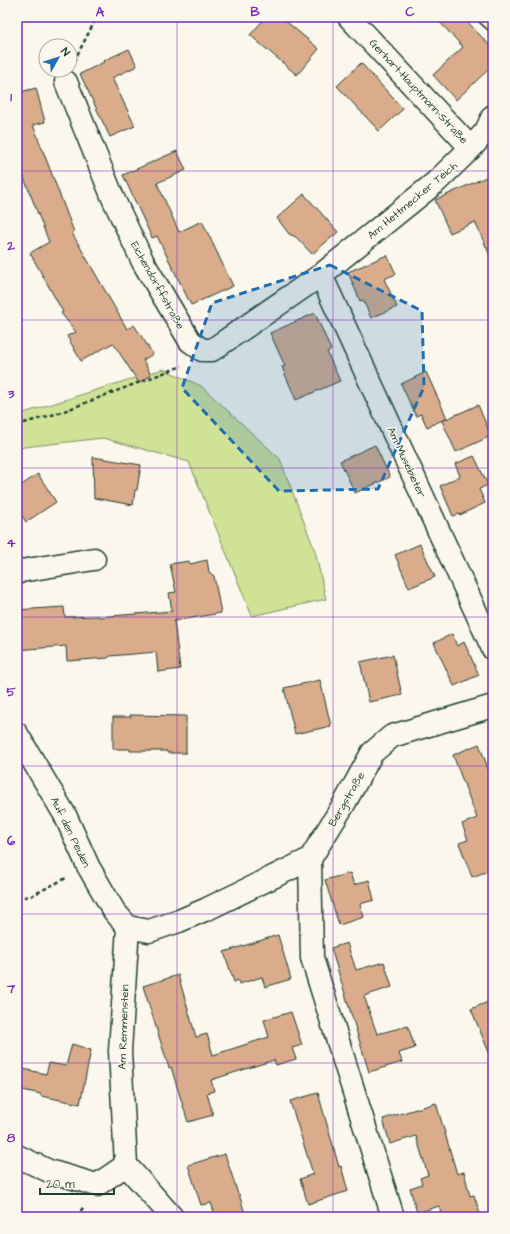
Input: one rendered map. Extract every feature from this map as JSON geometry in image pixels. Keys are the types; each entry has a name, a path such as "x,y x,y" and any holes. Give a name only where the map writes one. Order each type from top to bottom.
{"street":[{"name":"Gerhart-Hauptmann-Straße","path":"349,17 471,148"},
{"name":"Eichendorffstraße","path":"66,82 113,198 143,262 190,341 202,350"},
{"name":"Am Hettmecker Teich","path":"321,275 436,182 491,130"},
{"path":"202,350 212,350 321,275"},
{"name":"Am Musebieter","path":"321,275 493,649"},
{"path":"17,573 94,558"},
{"name":"Bergstraße","path":"310,858 344,804 372,753 392,736 492,707"},
{"name":"Auf den Peulen","path":"17,734 65,815 88,866 114,911 128,927"},
{"path":"128,927 149,931 180,921 310,858 312,958 393,1217"},
{"name":"Am Remmenstein","path":"126,1165 120,1051 128,927"},
{"path":"17,1156 49,1171 97,1186 126,1165 172,1217"}],"lane":[{"path":"485,17 493,24"}],"path":[{"path":"66,82 73,63 97,17"},
{"path":"17,425 59,413 188,363 202,350"},
{"path":"17,898 31,896 88,866"}],"highlighted area":[{"path":"330,265 422,311 424,387 378,489 279,491 182,388 212,303"}],"green space":[{"path":"163,369 201,386 280,459 315,551 326,599 252,616 189,462 103,438 17,449 17,415"}],"building":[{"path":"266,17 281,17 319,49 297,75 250,35"},
{"path":"435,17 463,17 493,49 493,65 456,100 433,75 463,47"},
{"path":"129,49 137,66 112,78 135,126 110,137 80,74"},
{"path":"361,63 403,109 379,131 337,86"},
{"path":"17,88 20,92 36,88 45,122 33,125 74,232 72,233 127,329 134,325 153,354 143,360 151,375 139,383 113,343 81,361 67,336 76,332 61,313 63,312 30,253 49,242 17,160"},
{"path":"177,151 186,170 157,183 179,232 202,221 233,286 191,305 157,236 152,238 123,175"},
{"path":"493,174 493,262 475,222 450,233 435,200"},
{"path":"304,194 338,232 312,254 296,237 289,234 277,218"},
{"path":"387,255 396,274 384,279 397,307 371,318 363,300 360,301 348,272"},
{"path":"315,313 331,350 327,352 340,381 296,400 282,367 285,366 270,333"},
{"path":"426,372 447,418 427,427 421,414 416,416 401,384"},
{"path":"478,405 491,436 456,452 442,421"},
{"path":"375,445 390,477 355,493 340,461"},
{"path":"474,456 488,485 479,489 485,503 460,515 453,516 440,486 460,476 455,464"},
{"path":"93,457 141,465 133,505 94,498"},
{"path":"38,474 56,502 26,522 17,508 17,488"},
{"path":"420,544 435,577 409,588 395,555"},
{"path":"207,560 209,572 214,576 221,613 174,621 180,669 158,672 156,652 67,661 66,646 17,650 17,610 64,607 65,617 99,617 172,611 169,593 176,592 170,564 189,561 190,564"},
{"path":"452,634 457,646 464,642 479,675 454,686 434,643"},
{"path":"393,655 402,695 369,702 360,662"},
{"path":"320,680 331,726 295,734 284,688"},
{"path":"130,715 186,716 186,753 113,749 113,717 131,717"},
{"path":"479,744 493,782 493,869 472,877 459,843 468,840 462,824 477,818 453,755"},
{"path":"350,873 354,885 369,880 374,900 360,904 364,917 339,925 325,880"},
{"path":"278,935 291,979 265,987 262,977 239,984 238,980 234,982 224,952"},
{"path":"347,943 356,970 384,962 392,987 364,996 377,1034 408,1026 415,1048 399,1053 402,1062 369,1072 331,948"},
{"path":"178,975 196,1037 207,1034 213,1055 269,1037 264,1020 291,1012 302,1045 292,1048 296,1059 276,1065 274,1060 211,1080 214,1091 207,1093 213,1115 188,1122 143,986"},
{"path":"493,1000 493,1062 471,1009"},
{"path":"72,1044 91,1050 80,1104 41,1096 41,1094 18,1089 23,1069 46,1074 49,1063 66,1066"},
{"path":"318,1093 339,1167 341,1166 348,1191 308,1204 300,1179 313,1174 290,1101"},
{"path":"436,1103 457,1174 464,1172 470,1196 474,1195 481,1217 442,1217 439,1206 417,1213 410,1188 422,1184 420,1178 428,1175 416,1136 390,1144 383,1119"},
{"path":"225,1154 246,1217 216,1217 211,1203 201,1205 188,1165"}]}
